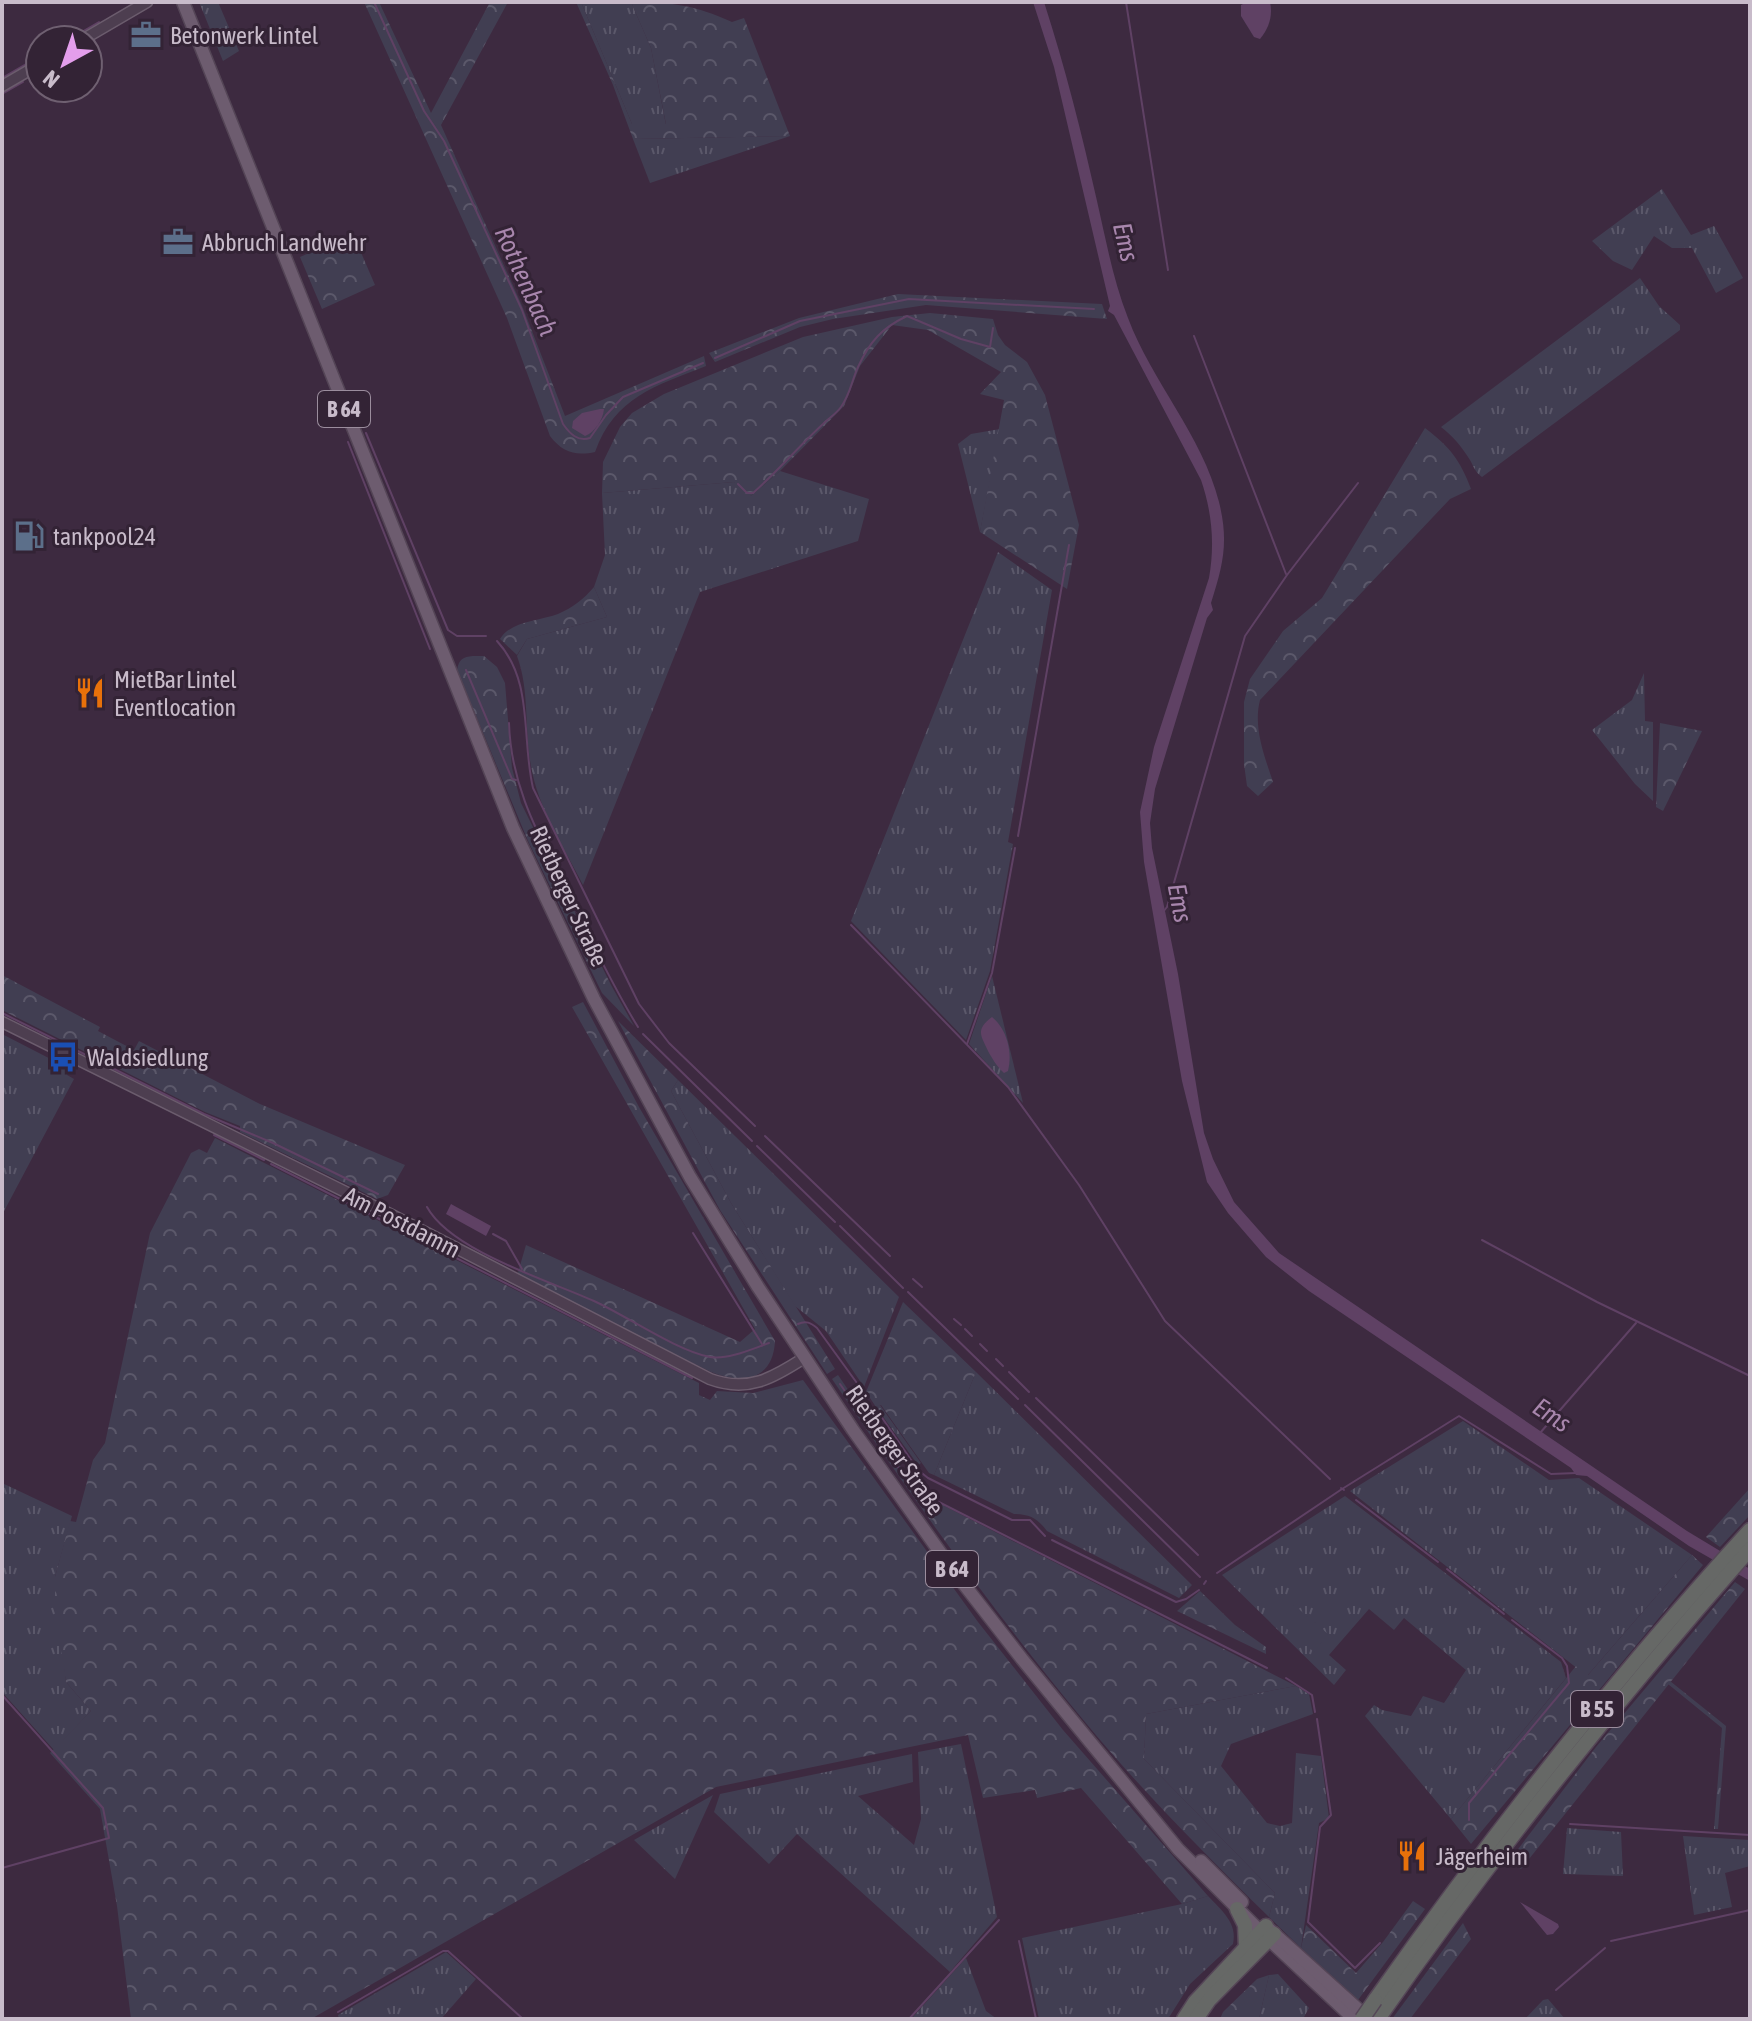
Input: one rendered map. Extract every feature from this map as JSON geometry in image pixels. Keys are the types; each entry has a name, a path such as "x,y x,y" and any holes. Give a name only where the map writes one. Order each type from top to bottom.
{"highway":[{"name":"B 55","path":"1362,2019 1379,2009 1433,1929 1502,1840 1611,1712 1748,1539"},
{"path":"1237,1909 1245,1925 1246,1948"},
{"path":"1184,2019 1195,2002 1246,1948 1268,1933"},
{"path":"1196,2019 1268,1933"}],"main road":[{"name":"Rietberger Straße","path":"183,2 488,769 574,959 690,1177 804,1358 952,1569 1075,1723 1170,1840 1237,1909 1369,2019"},
{"name":"Rietberger Straße","path":"1075,1723 1184,1844 1354,2019"}],"street":[{"path":"104,27 147,2"},
{"path":"2,86 24,73"},
{"name":"Am Postdamm","path":"2,1022 390,1214 710,1379 725,1384 751,1385 769,1379 804,1358"}],"green space":[{"path":"199,2 218,2 239,51 223,61"},
{"path":"364,2 379,2 431,113 490,2 508,2 441,125 523,308 565,416 704,356 706,366 654,387 625,406 603,433 595,452 570,452 550,436 507,318"},
{"path":"576,2 581,2 632,124 666,124 651,48 631,2 683,6 732,22 744,18 790,136 633,139"},
{"path":"581,2 631,2 651,48 666,125 632,124"},
{"path":"790,136 650,183 633,139"},
{"path":"1662,189 1691,235 1714,226 1743,278 1716,293 1692,248 1672,248 1654,236 1632,270 1613,261 1592,241"},
{"path":"353,234 375,285 322,309 300,257"},
{"path":"1640,278 1659,306 1680,325 1680,330 1482,477 1460,446 1441,427"},
{"path":"898,294 1102,304 1107,319 926,305 800,327 715,362 709,353 799,318"},
{"path":"930,313 993,319 998,335 1005,345 1027,362 1045,395 1079,525 1067,589 980,532 1004,400 980,394 1001,372 928,330 892,325 860,366 844,406 751,496 740,491 734,482 602,493 603,462 620,427 632,413 664,394 803,337 892,317"},
{"path":"1425,428 1453,455 1471,489 1450,499 1260,700 1259,731 1273,782 1258,796 1247,786 1244,764 1244,702 1250,679 1283,631 1322,598"},
{"path":"1000,429 980,532 958,444 971,434"},
{"path":"780,471 869,499 858,541 700,592 583,885 552,827 534,782 524,683 517,656 527,639 607,617 594,587 605,555 602,493 734,482 751,496"},
{"path":"998,552 1052,590 1008,842 1013,844 990,971 966,1040 851,921"},
{"path":"594,587 607,617 527,639 517,655 500,639 511,628 568,609"},
{"path":"484,656 497,667 505,683 512,768 521,803 634,1026 602,993 528,841 457,670 462,659"},
{"path":"1644,673 1645,721 1653,722 1653,801 1635,784 1592,730 1632,700"},
{"path":"1660,723 1702,731 1663,811 1656,807"},
{"path":"2,975 100,1027 98,1031 134,1050 139,1041 260,1104 405,1165 388,1195 377,1199 240,1132 240,1126 205,1112 2,1010"},
{"path":"992,976 1023,1103 969,1044"},
{"path":"583,1002 639,1107 775,1341 769,1364 754,1376 734,1378 711,1372 517,1276 526,1245 740,1342 755,1329 572,1007"},
{"path":"618,1021 678,1080 671,1091 731,1203 835,1369 827,1374 720,1210"},
{"path":"2,1034 70,1069 67,1075 74,1079 2,1215"},
{"path":"678,1080 899,1297 864,1387 826,1331 795,1306 731,1203 671,1091"},
{"path":"215,1138 699,1383 699,1395 710,1400 717,1391 753,1393 803,1380 978,1622 1063,1730 1208,1896 1182,1904 1081,1788 1037,1798 1035,1790 983,1798 968,1735 716,1787 311,2019 131,2019 117,1906 100,1809 50,1753 91,1711 66,1682 55,1609 55,1577 70,1521 76,1522 93,1460 105,1443 150,1233 191,1153 199,1149 207,1153"},
{"path":"903,1302 976,1372 934,1475 929,1473 881,1405 876,1407 866,1392"},
{"path":"976,1372 1192,1585 1179,1598 1047,1531 1033,1518 1014,1514 934,1475"},
{"path":"838,1375 923,1495 1296,1686 1146,1714 1144,1759 1275,1893 1269,1917 1151,1797 1051,1681 892,1467 832,1379"},
{"path":"880,1405 921,1463 918,1465 876,1407"},
{"path":"1463,1421 1549,1480 1579,1478 1692,1555 1587,1676 1350,1491"},
{"path":"2,1483 72,1516 55,1577 66,1682 91,1711 54,1750 2,1692"},
{"path":"1750,1488 1750,1515 1720,1547 1706,1537"},
{"path":"1345,1496 1561,1662 1566,1678 1451,1819 1365,1716 1374,1705 1382,1710 1411,1716 1423,1696 1444,1703 1466,1670 1404,1618 1394,1630 1369,1609 1329,1655 1346,1670 1334,1685 1222,1575"},
{"path":"1692,1555 1703,1565 1471,1844 1451,1819 1576,1666 1588,1675"},
{"path":"1735,1582 1745,1589 1521,1869 1509,1861 1596,1747"},
{"path":"1200,1591 1235,1625 1266,1647 1266,1654 1177,1611"},
{"path":"1294,1605 1328,1634 1314,1652 1279,1622"},
{"path":"1670,1681 1726,1726 1718,1829 1714,1829 1722,1728 1668,1684"},
{"path":"1296,1686 1309,1694 1313,1714 1231,1744 1221,1766 1267,1823 1280,1826 1292,1823 1296,1753 1321,1756 1329,1818 1319,1823 1301,1948 1269,1917 1275,1893 1144,1759 1146,1714"},
{"path":"961,1744 997,1917 950,1972 797,1834 769,1864 714,1812 720,1794 912,1754 913,1782 858,1796 914,1845 921,1819 918,1752"},
{"path":"713,1795 708,1806 675,1879 634,1840"},
{"path":"1567,1828 1621,1832 1623,1876 1563,1874"},
{"path":"1683,1836 1750,1840 1750,1866 1725,1873 1732,1907 1694,1915"},
{"path":"1208,1896 1231,1923 1233,1944 1190,1984 1168,2019 1039,2019 1022,1938"},
{"path":"1413,1901 1425,1909 1358,2000 1301,1948 1306,1925 1356,1973"},
{"path":"1463,1923 1471,1939 1410,2019 1392,2019"},
{"path":"446,1952 476,1979 441,2019 339,2019 338,2015"},
{"path":"966,1958 986,2011 997,2019 911,2019"},
{"path":"1278,1974 1309,2008 1303,2019 1259,2019 1269,1975"},
{"path":"1269,1975 1259,2019 1220,2019 1223,2012 1257,1979"},
{"path":"1548,1999 1565,2019 1525,2019 1543,2000"}],"shaded area":[{"path":"1033,2 1044,2 1052,26 1114,275 1128,318 1138,342 1201,454 1222,516 1223,553 1211,603 1213,610 1207,618 1155,789 1150,823 1204,1133 1213,1159 1234,1202 1279,1253 1687,1531 1750,1569 1750,1581 1689,1546 1587,1476 1576,1475 1571,1468 1309,1291 1266,1257 1228,1213 1207,1182 1182,1081 1144,862 1140,812 1154,747 1209,578 1212,553 1210,516 1201,480 1114,315 1108,311 1110,306 1054,67"},
{"path":"1270,2 1270,22 1260,39 1254,37 1241,16 1241,5"},
{"path":"604,409 602,417 589,434 585,436 572,428 573,421 582,413"},
{"path":"992,1017 1002,1028 1009,1049 1008,1071 1004,1073 991,1057 982,1037 981,1029"},
{"path":"451,1204 491,1226 486,1236 446,1214"},
{"path":"1520,1902 1559,1927 1553,1934 1547,1935"}],"waterway":[{"name":"Rothenbach","path":"374,2 424,111 444,141 522,310 568,431 578,438 590,438 623,397 703,363"},
{"path":"1126,2 1168,270"},
{"path":"2,78 24,65"},
{"path":"2,94 23,82"},
{"name":"Rothenbach","path":"715,358 800,321 909,299 1094,309"},
{"path":"738,484 747,493 753,493 837,412 847,398 867,350 878,336 898,321 907,316 961,339 990,347 993,328"},
{"path":"1194,336 1286,574"},
{"path":"366,433 448,630 457,636 486,636"},
{"path":"348,442 430,649"},
{"name":"Ems","path":"1163,912 1167,907 1245,636 1287,575 1358,483"},
{"path":"1018,836 1069,545"},
{"path":"497,641 517,674 533,788 639,1004 669,1043 755,1126"},
{"path":"466,670 512,779 516,780"},
{"path":"509,723 516,771 530,816 638,1027"},
{"path":"967,1044 992,973 1015,848"},
{"path":"851,925 1008,1087 1079,1185 1165,1321 1330,1479"},
{"path":"2,1013 204,1114 273,1143 378,1194"},
{"path":"643,1034 752,1141"},
{"path":"214,1135 264,1160"},
{"path":"765,1136 890,1256"},
{"path":"757,1146 835,1222"},
{"path":"271,1164 401,1230"},
{"path":"427,1207 439,1223 479,1251 594,1301 683,1348 717,1358 769,1343"},
{"path":"840,1226 903,1288"},
{"path":"693,1233 762,1344"},
{"path":"493,1234 506,1241 522,1269"},
{"path":"411,1235 692,1378"},
{"path":"1482,1240 1597,1302 1750,1376"},
{"path":"913,1279 922,1287"},
{"path":"908,1292 1018,1399"},
{"path":"954,1319 961,1325"},
{"path":"798,1324 804,1322 817,1328 862,1390"},
{"name":"Ems","path":"1540,1433 1636,1323"},
{"path":"965,1329 972,1336"},
{"path":"980,1344 987,1351"},
{"path":"996,1359 1003,1366"},
{"path":"1009,1372 1029,1392"},
{"path":"840,1384 910,1484 923,1494 1267,1668"},
{"path":"1036,1398 1198,1555"},
{"path":"1025,1405 1200,1577"},
{"path":"876,1409 918,1470 928,1478 1012,1520 1030,1520 1045,1536"},
{"path":"1217,1573 1342,1489 1459,1416 1551,1474 1576,1473"},
{"path":"1356,1500 1438,1562"},
{"path":"1052,1540 1176,1602 1199,1590"},
{"path":"1447,1569 1504,1614"},
{"path":"1469,1820 1469,1803 1569,1683 1567,1666 1562,1658 1512,1620"},
{"path":"1286,1678 1312,1695 1315,1712"},
{"path":"2,1695 103,1808 109,1838 2,1868"},
{"path":"1317,1719 1331,1815 1320,1827 1308,1922 1355,1968 1380,1943"},
{"path":"1570,1824 1750,1835"},
{"path":"1611,1941 1750,1910"},
{"path":"909,2019 999,1920"},
{"path":"1019,1941 1036,2019"},
{"path":"1556,1990 1605,1948"},
{"path":"338,2012 443,1951 448,1951 523,2019"}],"place":[{"name":"Betonwerk Lintel","path":"146,35"},
{"name":"Abbruch Landwehr","path":"178,242"},
{"name":"tankpool24","path":"29,536"},
{"name":"MietBar Lintel Eventlocation","path":"90,693"},
{"name":"Waldsiedlung","path":"63,1057"},
{"name":"Jägerheim","path":"1412,1856"}]}
